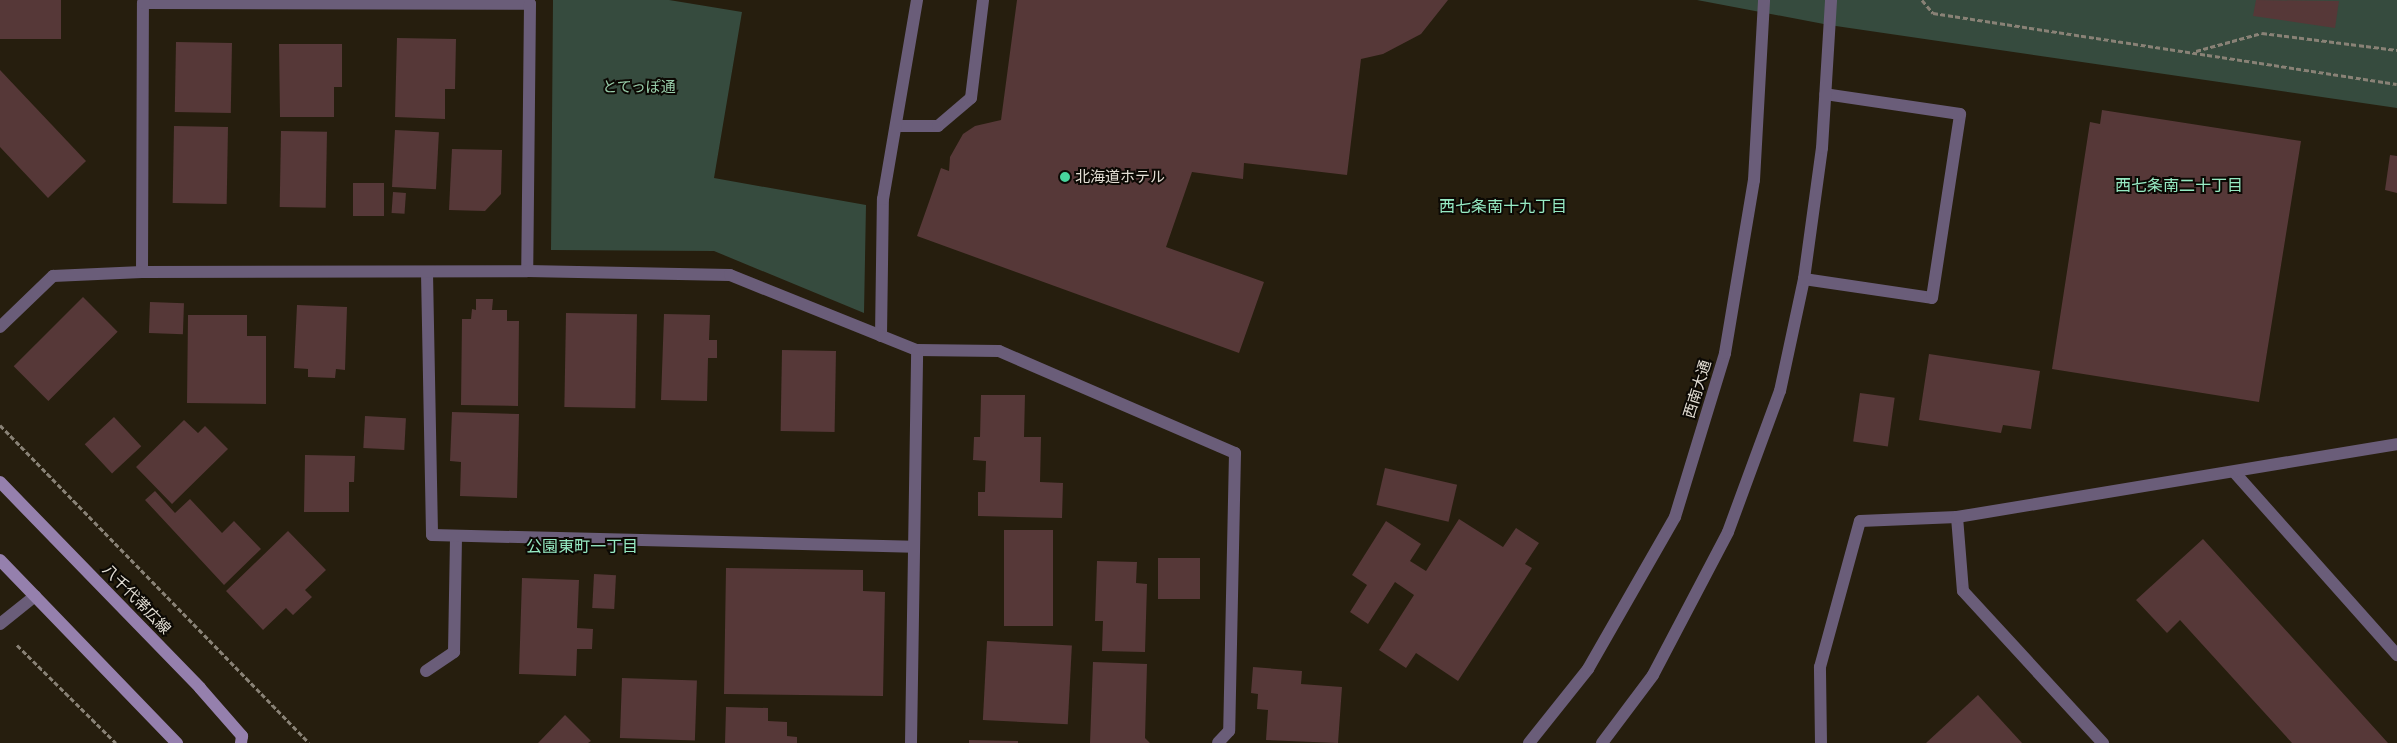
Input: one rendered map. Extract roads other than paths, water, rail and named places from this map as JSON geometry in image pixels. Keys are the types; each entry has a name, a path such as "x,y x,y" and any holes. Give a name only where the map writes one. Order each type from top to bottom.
{"main road":[{"name":"八千代帯広線","path":"0,482 200,688 244,740"},
{"path":"0,560 177,743"}],"street":[{"path":"881,336 883,199 916,0"},
{"path":"896,126 938,126 971,98 983,0"},
{"name":"西南大通","path":"1529,743 1588,669 1675,517 1725,353 1754,180 1764,0"},
{"path":"1602,743 1652,675 1728,532 1780,391 1804,279 1822,148 1831,0"},
{"path":"142,272 143,3 530,4 527,271"},
{"path":"1804,279 1932,298 1960,114 1825,94"},
{"path":"0,327 53,276 142,272 427,273 527,271 730,275 917,350 999,351 1235,453 1229,732 1218,743"},
{"path":"427,273 432,535 913,547"},
{"path":"911,743 917,350"},
{"path":"1821,743 1820,667 1860,521 1957,517 2235,473 2397,444"},
{"path":"2235,473 2397,655"},
{"path":"1957,517 1962,591 2103,743"},
{"path":"426,671 454,652 456,536"},
{"path":"0,624 35,596"}],"place":[{"name":"北海道ホテル","path":"1065,177"}],"district":[{"name":"西七条南二十丁目","path":"2179,186"},
{"name":"西七条南十九丁目","path":"1503,207"},
{"name":"公園東町一丁目","path":"582,547"}],"park label":[{"name":"とてっぽ通","path":"639,87"}]}
